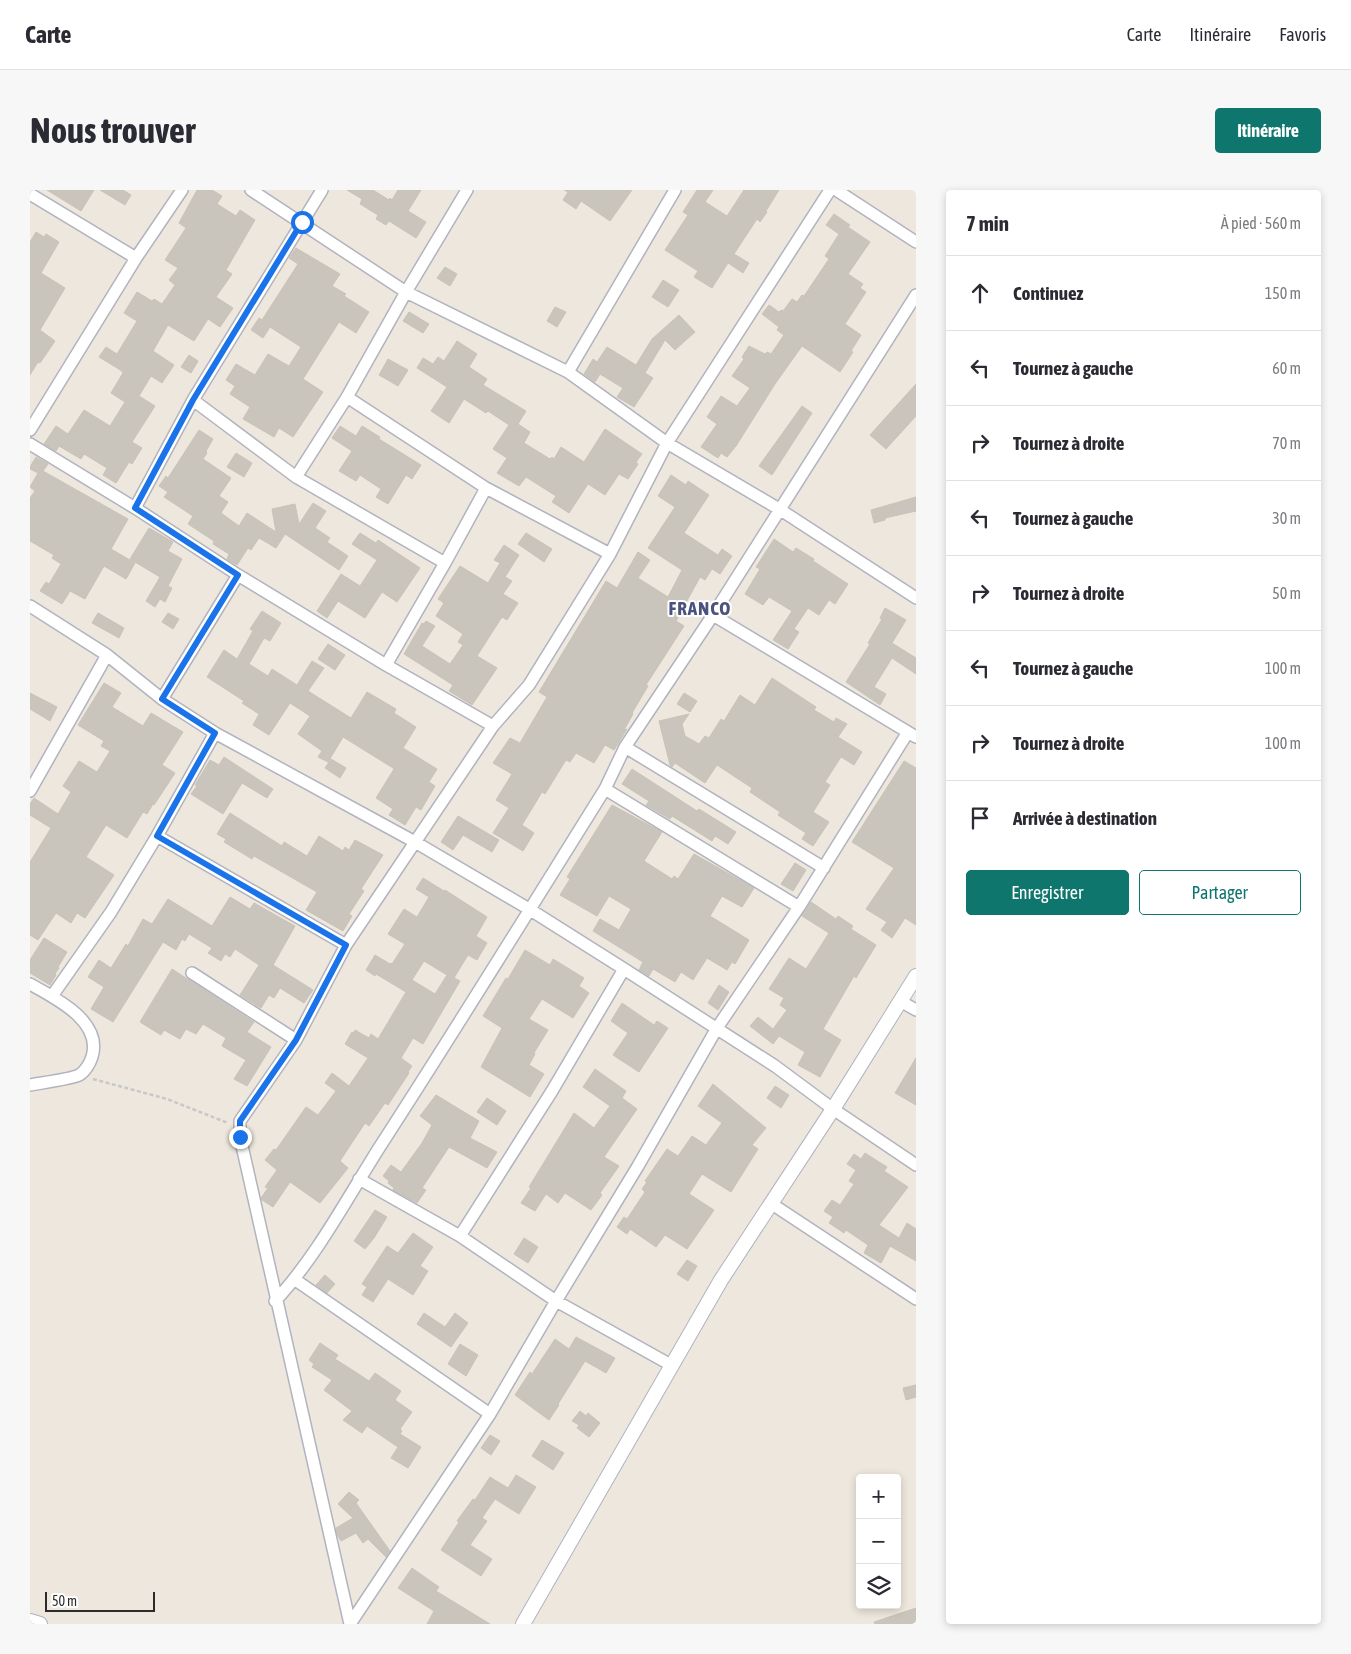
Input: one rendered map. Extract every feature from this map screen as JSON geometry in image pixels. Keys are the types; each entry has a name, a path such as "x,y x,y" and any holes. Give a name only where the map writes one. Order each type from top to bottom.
{"street":[{"path":"30,430 136,258 182,190"},
{"path":"251,190 406,292 568,372 667,443 778,510 916,598"},
{"path":"135,508 193,400 322,190"},
{"path":"296,477 347,396 467,190"},
{"path":"568,372 675,190"},
{"path":"350,1624 275,1301 240,1137 240,1121 296,1040 346,945 493,726 529,685 610,554 667,443 830,190"},
{"path":"836,190 916,242"},
{"path":"30,194 136,258"},
{"path":"275,1301 294,1279 447,1044 605,789 625,748 713,615 916,294"},
{"path":"347,396 486,488 610,554"},
{"path":"193,400 296,477 445,563"},
{"path":"30,444 135,508 238,575 386,665 493,726"},
{"path":"386,665 486,488"},
{"path":"162,699 238,575"},
{"path":"30,606 107,655 162,699 215,733 415,842 529,909 775,1066 833,1109 916,1165"},
{"path":"350,1624 490,1414 643,1157 716,1028 799,907 912,734 713,615"},
{"path":"30,791 107,655"},
{"path":"52,996 110,912 157,836 215,733"},
{"path":"625,748 824,868"},
{"path":"605,789 799,907"},
{"path":"157,836 346,945"},
{"path":"460,1236 552,1091 624,969"},
{"path":"192,973 296,1040"},
{"path":"524,1624 721,1280 833,1109 916,976"},
{"path":"30,984 70,1008 85,1023 94,1037 94,1050 90,1064 79,1075 30,1085"},
{"path":"900,1001 916,1010"},
{"path":"359,1179 460,1236 556,1301 671,1365"},
{"path":"772,1204 916,1298"},
{"path":"294,1279 490,1414"},
{"path":"30,1621 40,1624"}],"path":[{"path":"79,1075 167,1099 239,1127"}],"building":[{"path":"47,190 94,190 81,211"},
{"path":"100,190 123,190 131,195 125,205"},
{"path":"197,190 212,190 222,196 217,204 236,216 240,210 255,220 226,270 232,274 216,297 233,308 220,327 208,319 194,341 168,325 153,351 174,365 162,383 151,376 139,396 155,406 132,442 142,448 132,464 129,462 116,483 103,475 107,468 84,454 81,459 59,446 56,451 44,444 56,426 68,434 84,410 110,426 125,402 111,393 123,373 122,371 99,357 106,347 117,354 137,321 124,313 137,292 152,301 154,299 162,304 175,285 169,280 178,268 165,260 186,228 179,223"},
{"path":"347,190 373,190 392,200 398,190 421,190 408,211 426,222 416,238 389,221 386,225 376,219 378,215 360,204 362,199"},
{"path":"564,190 632,190 610,221 581,201 576,209 563,200 568,192"},
{"path":"697,190 713,190 705,202 727,216 744,190 779,190 760,222 757,219 734,254 749,263 743,273 728,263 712,288 694,277 698,271 665,250 688,215 683,212"},
{"path":"834,214 850,225 848,227 870,242 848,274 863,284 860,288 866,292 845,324 861,335 851,351 853,352 840,372 802,346 775,384 736,446 727,457 721,453 718,458 701,447 717,424 707,417 721,396 737,406 750,388 732,376 744,359 742,357 749,346 765,354 767,352 771,354 784,335 777,330 779,327 762,314 769,305 779,312 783,311 792,299 797,302 802,295 804,296 829,259 825,256 839,234 826,225"},
{"path":"36,232 44,237 46,234 59,242 41,273 65,288 40,330 55,341 30,375 30,242"},
{"path":"296,248 340,274 332,286 346,294 344,296 369,312 356,333 339,322 303,379 323,392 293,437 279,428 274,437 243,419 250,407 230,394 235,386 226,380 236,364 255,375 268,354 289,366 301,347 270,327 263,338 251,330 259,318 262,320 298,264 289,258"},
{"path":"445,267 457,274 450,286 437,278"},
{"path":"663,280 679,290 668,307 652,297"},
{"path":"555,307 566,312 557,327 547,321"},
{"path":"409,312 429,324 423,333 403,321"},
{"path":"679,315 695,332 675,350 665,340 645,373 653,378 634,407 617,397 623,388 600,374 595,382 584,374 593,359 597,362 607,347 636,365 652,339"},
{"path":"457,341 477,354 469,367 487,379 483,385 526,411 518,424 530,432 524,443 550,459 552,457 554,459 561,447 584,462 605,429 642,454 628,479 619,474 605,495 588,484 569,513 552,502 556,496 526,477 519,486 497,473 507,458 493,449 509,425 488,411 486,413 464,399 449,423 431,411 447,387 417,368 423,358 433,364 438,357 444,361"},
{"path":"189,355 198,361 191,373 181,367"},
{"path":"388,359 408,370 398,386 379,375"},
{"path":"916,384 916,416 886,449 870,435"},
{"path":"802,406 812,413 772,475 759,466"},
{"path":"340,426 356,436 362,426 421,465 412,479 406,475 388,504 376,497 381,489 360,475 356,481 339,471 352,451 332,438"},
{"path":"199,430 213,439 203,459 231,478 219,496 228,502 221,513 239,526 247,513 276,532 272,509 295,504 299,524 313,503 326,511 315,528 330,538 327,542 348,556 339,570 285,534 276,548 259,538 251,550 248,548 237,565 227,559 229,554 213,544 214,541 188,524 193,516 164,497 168,492 159,486 166,476 168,478"},
{"path":"236,453 252,463 244,477 227,467"},
{"path":"36,457 48,464 43,471 128,519 111,549 135,563 126,579 104,566 85,599 70,591 62,604 40,591 46,582 49,584 61,564 52,558 54,555 30,541 30,498 35,491 30,487 38,473 30,469 30,467"},
{"path":"671,475 686,485 688,481 709,495 684,533 718,555 722,549 732,556 720,574 712,569 705,580 700,577 676,621 684,626 646,685 648,686 624,730 627,729 614,750 605,745 594,763 576,753 570,762 566,760 545,794 542,792 522,825 534,833 523,851 493,833 509,808 496,800 512,774 493,763 510,738 520,743 547,697 539,692 606,581 617,588 638,552 650,560 638,578 668,597 682,570 648,548 675,507 658,496"},
{"path":"916,497 916,511 885,518 885,520 874,523 871,510"},
{"path":"149,528 173,542 168,551 182,559 168,586 172,588 165,602 160,599 155,607 146,601 160,577 130,559"},
{"path":"360,533 376,543 378,540 420,568 397,602 382,592 365,618 338,601 327,618 317,611 341,574 360,586 377,560 352,544"},
{"path":"526,533 552,549 544,562 518,544"},
{"path":"774,539 793,552 796,548 848,584 835,604 829,600 819,615 808,608 794,629 799,632 788,649 773,640 792,611 769,597 763,605 745,594 760,569 756,567"},
{"path":"504,545 519,555 505,577 512,581 503,594 518,603 507,620 502,617 477,656 497,668 472,705 449,691 453,685 404,654 422,623 424,624 426,621 435,626 422,646 450,664 463,645 458,642 463,634 436,616 444,603 438,599 460,566 488,583 500,563 494,560"},
{"path":"885,608 906,620 892,643 916,658 916,674 892,658 874,687 886,694 880,705 846,682 870,644 868,643 882,619 880,618"},
{"path":"262,611 281,623 270,641 264,638 249,664 268,676 272,669 297,685 312,661 324,668 308,691 351,718 367,692 396,709 394,713 416,727 403,748 437,769 429,782 435,786 421,810 416,807 405,825 389,815 393,809 376,798 393,768 343,737 328,762 318,757 322,751 298,734 310,716 290,703 269,735 253,725 259,714 242,703 244,701 207,677 224,650 237,659 253,631 250,629"},
{"path":"98,613 124,628 119,638 92,623"},
{"path":"168,613 179,619 173,629 162,622"},
{"path":"328,644 345,655 335,670 318,659"},
{"path":"772,678 816,707 814,710 834,722 836,718 847,724 838,737 862,752 854,765 841,757 825,782 830,785 813,812 829,822 813,846 802,839 806,833 778,815 780,812 750,792 752,788 717,765 705,783 675,763 672,767 659,721 689,714 682,724 685,736 699,744 705,736 709,738 721,719 724,721 740,695 755,705"},
{"path":"104,683 121,693 112,707 143,726 151,713 183,732 162,765 175,773 147,814 143,812 127,838 106,825 86,857 114,875 85,918 77,913 71,923 56,913 38,940 30,935 30,862 51,828 30,815 30,804 34,798 58,814 71,792 63,786 79,761 97,772 110,751 101,746 104,741 78,725"},
{"path":"30,693 57,707 50,721 30,709"},
{"path":"684,693 697,701 690,712 677,704"},
{"path":"224,757 273,789 267,798 242,783 223,814 191,794 210,760 219,765"},
{"path":"331,759 346,768 340,778 325,768"},
{"path":"904,761 916,768 916,925 905,918 892,938 881,930 887,922 866,909 894,868 852,842"},
{"path":"632,769 697,811 699,809 736,832 728,844 715,836 712,841 672,816 670,819 646,805 649,801 622,784"},
{"path":"612,805 662,832 644,861 672,879 674,876 678,879 694,854 754,888 742,907 722,896 710,916 749,940 735,964 732,962 727,970 707,958 693,980 681,972 675,982 653,969 649,976 639,970 643,962 593,931 600,919 619,930 631,909 609,896 597,916 560,895 570,879 567,877"},
{"path":"230,813 282,846 284,842 307,856 319,836 343,851 345,847 349,850 355,840 383,855 361,889 364,891 349,914 352,916 343,931 306,910 317,892 254,856 252,859 224,842 226,839 217,834"},
{"path":"458,816 499,840 492,852 463,835 453,850 441,842"},
{"path":"795,863 806,870 793,891 781,884"},
{"path":"423,878 487,917 476,936 487,943 477,960 468,955 454,978 460,981 423,1044 413,1038 401,1058 412,1066 409,1073 388,1105 385,1103 369,1126 365,1123 340,1161 348,1168 320,1203 290,1182 273,1207 261,1198 268,1188 265,1187 277,1170 265,1160 274,1149 276,1150 306,1107 318,1115 336,1091 325,1083 332,1073 349,1086 368,1058 345,1044 352,1032 354,1033 355,1030 369,1038 371,1034 378,1039 406,992 366,970 375,955 392,964 405,944 388,934 404,909 417,917 429,897 416,889","holes":["424,961 447,975 435,994 412,980"]},
{"path":"230,897 250,909 254,903 295,926 273,965 313,990 304,1003 280,988 274,998 269,995 261,1008 240,995 259,965 235,949 230,957 225,954 221,961 208,953 212,948 189,934 185,941 182,939 176,950 163,942 113,1022 91,1009 104,987 88,977 99,960 111,968 126,944 128,946 143,919 152,924 168,899 212,926"},
{"path":"811,902 836,919 838,916 853,926 851,929 876,945 856,978 854,976 823,1029 841,1040 820,1077 798,1065 805,1052 779,1036 773,1044 750,1026 758,1017 773,1029 787,1010 780,1005 784,998 769,989 789,958 806,969 829,933 802,916"},
{"path":"44,938 67,952 50,985 30,973 30,960"},
{"path":"525,950 550,965 553,959 584,978 579,986 589,993 573,1018 542,999 529,1019 548,1030 529,1065 544,1074 530,1097 481,1067 502,1028 483,1016"},
{"path":"172,969 254,1022 247,1032 271,1047 247,1086 234,1079 246,1060 222,1046 226,1038 203,1024 196,1034 186,1029 180,1039 164,1030 161,1035 140,1022"},
{"path":"719,985 729,992 718,1010 708,1003"},
{"path":"622,1003 654,1025 657,1021 668,1028 639,1072 613,1055 628,1033 611,1021"},
{"path":"916,1058 916,1105 895,1093"},
{"path":"595,1069 626,1091 622,1098 637,1109 604,1157 619,1166 600,1193 602,1195 591,1210 565,1193 558,1203 546,1194 535,1211 521,1203 574,1113 594,1128 610,1106 583,1087"},
{"path":"713,1084 766,1128 752,1145 758,1149 731,1192 702,1174 689,1194 714,1210 687,1249 665,1235 656,1247 630,1229 627,1234 617,1227 624,1217 627,1219 645,1192 642,1189 647,1182 645,1181 667,1149 678,1156 692,1136 706,1145 722,1123 698,1106"},
{"path":"775,1086 789,1095 781,1108 767,1098"},
{"path":"436,1095 479,1121 470,1138 497,1152 487,1168 449,1147 422,1188 426,1190 417,1203 393,1190 394,1188 388,1183 389,1181 383,1176 391,1165 401,1172 422,1143 432,1125 420,1116"},
{"path":"487,1098 506,1111 497,1125 477,1112"},
{"path":"865,1153 887,1167 884,1171 908,1187 879,1225 899,1238 907,1223 916,1229 916,1261 890,1246 881,1263 864,1253 868,1245 846,1230 844,1233 829,1223 833,1217 824,1211 832,1200 840,1205 854,1184 849,1181 856,1170 847,1164 854,1154 861,1159"},
{"path":"375,1210 387,1217 365,1249 354,1241"},
{"path":"413,1233 433,1247 420,1266 428,1271 413,1295 388,1279 373,1302 362,1295 367,1287 362,1284 387,1246 398,1253"},
{"path":"524,1238 538,1247 528,1263 514,1254"},
{"path":"687,1260 697,1266 688,1281 677,1274"},
{"path":"325,1275 335,1284 327,1293 316,1285"},
{"path":"424,1313 445,1327 455,1313 468,1323 451,1347 417,1324"},
{"path":"576,1337 615,1358 606,1373 585,1361 549,1420 515,1395 530,1372 532,1374 555,1339 569,1349"},
{"path":"320,1343 338,1355 335,1359 369,1381 375,1373 401,1391 395,1400 412,1412 400,1429 402,1431 400,1434 421,1447 408,1468 391,1458 398,1447 367,1426 362,1433 343,1420 352,1411 324,1390 332,1380 312,1367 314,1364 309,1360"},
{"path":"460,1344 478,1355 466,1376 448,1364"},
{"path":"916,1385 916,1397 906,1400 903,1388"},
{"path":"580,1411 586,1416 588,1413 600,1423 589,1437 577,1428 579,1425 572,1421"},
{"path":"490,1435 500,1441 491,1455 481,1448"},
{"path":"542,1440 564,1453 553,1470 532,1456"},
{"path":"516,1475 536,1487 519,1514 495,1499 482,1518 487,1521 470,1545 492,1559 481,1576 441,1550 459,1522 457,1521 473,1499 475,1500 490,1477 508,1488"},
{"path":"349,1492 359,1500 356,1503 390,1551 386,1557 368,1539 363,1543 356,1533 341,1541 337,1534 336,1528 353,1518 338,1504"},
{"path":"412,1568 439,1587 436,1591 490,1624 427,1624 434,1611 398,1588"},
{"path":"916,1608 916,1622 911,1624 875,1624 874,1622"}],"district":[{"name":"FRANCO","path":"700,608"}],"route":[{"path":"240,1137 240,1121 296,1040 346,945 157,836 215,733 162,699 238,575 135,508 193,400 302,222"}]}
